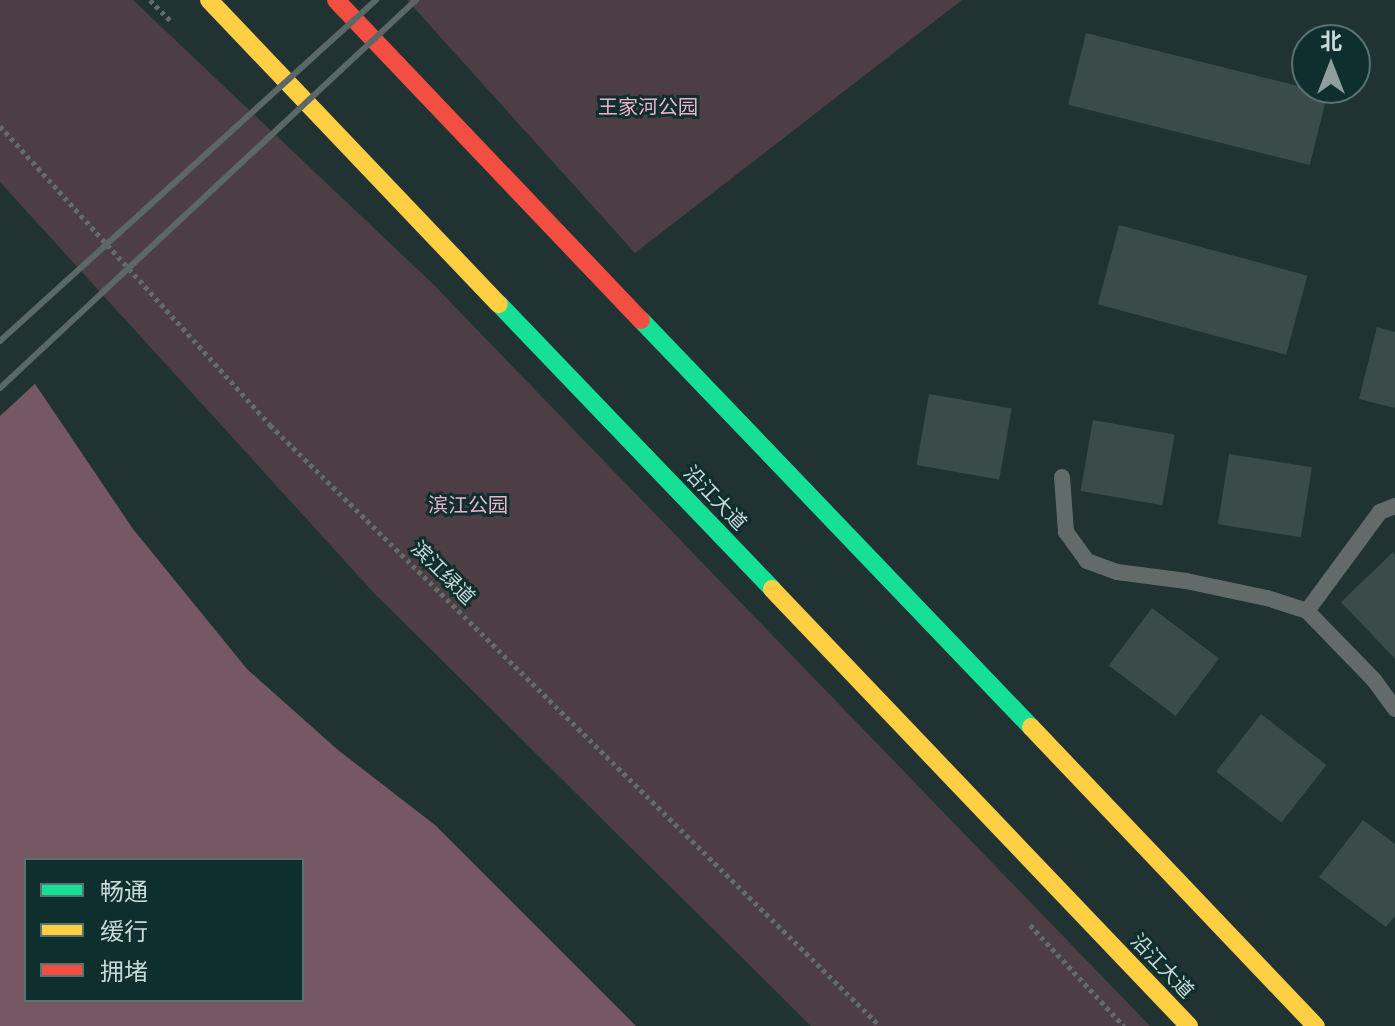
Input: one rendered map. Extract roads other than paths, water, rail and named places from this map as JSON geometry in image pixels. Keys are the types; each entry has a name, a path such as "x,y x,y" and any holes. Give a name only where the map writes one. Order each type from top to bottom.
{"main road":[{"name":"沿江大道","path":"209,0 1189,1026"},
{"path":"336,0 1316,1026"}],"lane":[{"path":"1062,477 1066,532 1087,561 1117,572 1186,581 1267,598 1307,611 1374,680 1395,709"},
{"path":"1307,611 1380,512 1395,506"}],"railway":[{"path":"0,341 376,0"},
{"path":"0,388 416,0"}],"park label":[{"name":"王家河公园","path":"648,107"},
{"name":"滨江公园","path":"468,505"}]}
